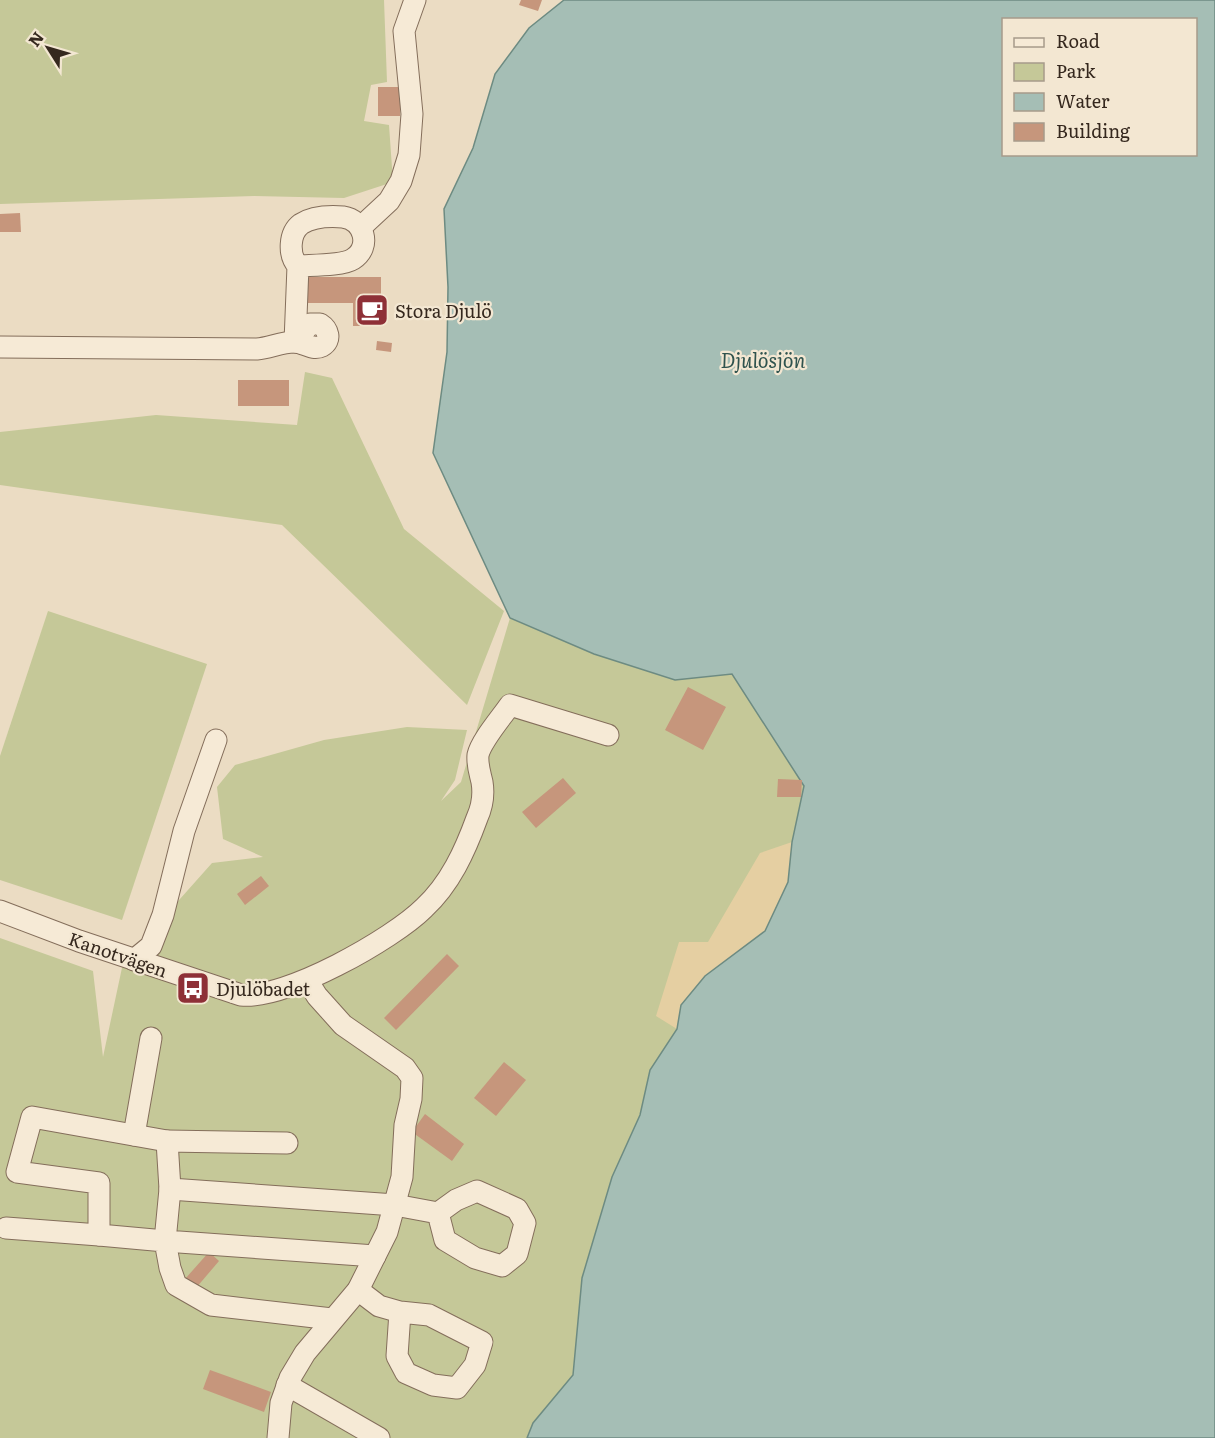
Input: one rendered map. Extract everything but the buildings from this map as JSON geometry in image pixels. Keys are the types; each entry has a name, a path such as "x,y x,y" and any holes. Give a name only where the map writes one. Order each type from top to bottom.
{"street":[{"path":"361,227 389,201 401,181 409,155 412,114 404,31 415,0"},
{"path":"0,347 257,349 295,342 298,266 292,260 290,246 296,229 303,223 317,218 341,217 350,219 361,227 364,234 362,248 354,258 340,262 298,266"},
{"name":"Kanotvägen","path":"0,911 134,960 241,995 255,996 307,980 338,965 401,927 424,908 443,886 465,851 481,807 483,787 478,765 480,749 510,705 608,735"},
{"path":"134,960 151,946 162,915 184,831 216,740"},
{"path":"278,1438 281,1403 287,1385 305,1353 358,1290 387,1232 402,1177 405,1125 411,1099 412,1078 405,1068 343,1025 317,996 307,980"},
{"path":"134,1135 151,1038"},
{"path":"99,1235 99,1182 17,1172 32,1117 167,1141 287,1143"},
{"path":"167,1141 170,1189 165,1241 176,1285 211,1305 332,1319"},
{"path":"170,1189 395,1205 438,1213"},
{"path":"6,1227 375,1256"},
{"path":"358,1290 379,1306 400,1312"},
{"path":"287,1385 379,1438"}],"green space":[{"path":"0,0 384,0 387,82 371,85 364,121 389,125 393,182 344,198 254,196 0,204"},
{"path":"305,372 332,378 404,529 504,611 467,705 282,525 0,485 0,432 156,415 297,425"},
{"path":"48,611 207,664 122,920 0,880 0,756"},
{"path":"510,618 594,654 675,680 732,674 804,786 792,842 788,882 677,1029 650,1070 640,1115 612,1177 582,1278 573,1375 533,1423 527,1438 0,1438 0,938 93,971 103,1057 123,963 212,863 263,857 223,839 217,787 235,765 324,740 407,727 467,730 455,780 441,801 461,782"}],"sand":[{"path":"792,842 788,882 765,931 705,976 681,1005 677,1029 656,1016 679,942 708,942 760,853"}],"water":[{"name":"Djulösjön","path":"564,0 1215,0 1215,1438 527,1438 533,1423 573,1375 582,1278 612,1177 640,1115 650,1070 677,1029 681,1005 705,976 765,931 788,882 792,842 804,786 732,674 675,680 594,654 510,618 433,453 447,352 448,287 444,209 473,148 495,74 529,28"}],"place":[{"name":"Stora Djulö","path":"372,310"},
{"name":"Djulöbadet","path":"193,988"}]}
